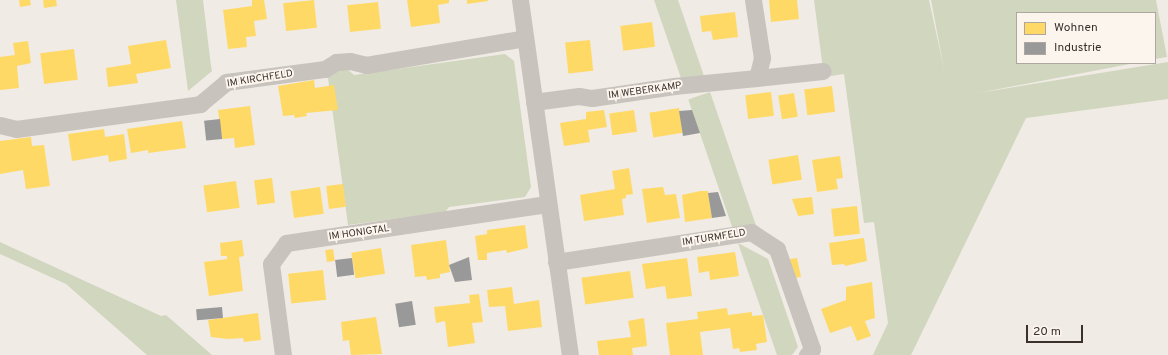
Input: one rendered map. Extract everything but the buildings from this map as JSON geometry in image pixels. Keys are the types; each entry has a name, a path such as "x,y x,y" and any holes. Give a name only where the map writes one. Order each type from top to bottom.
{"street":[{"path":"520,0 547,204 570,355"},
{"path":"753,0 762,58 757,78"},
{"name":"IM KIRCHFELD","path":"0,125 16,129 200,104 226,82 325,69 336,62 350,61 366,65 525,38"},
{"name":"IM WEBERKAMP","path":"534,102 578,96 592,98 823,71"},
{"name":"IM HONIGTAL","path":"283,355 271,264 286,243 547,204"},
{"name":"IM TURMFELD","path":"556,262 751,232 777,249 812,349 807,355"}],"green space":[{"path":"176,0 203,0 212,71 188,91"},
{"path":"654,0 678,0 705,79 681,78"},
{"path":"814,0 929,0 944,69 931,0 1156,0 1167,57 1156,59 1156,12 1016,12 1016,64 1130,64 978,93 1168,62 1168,99 1026,118 911,355 873,355 888,323 874,222 864,223 844,74 824,77"},
{"path":"505,54 514,61 531,187 525,197 449,207 445,212 348,225 328,78 335,69 345,67 354,75"},
{"path":"710,92 756,226 734,234 688,99"},
{"path":"0,242 161,316 166,315 212,355 147,355 66,284 0,254"},
{"path":"738,243 768,259 798,347 792,355 777,355"}]}
